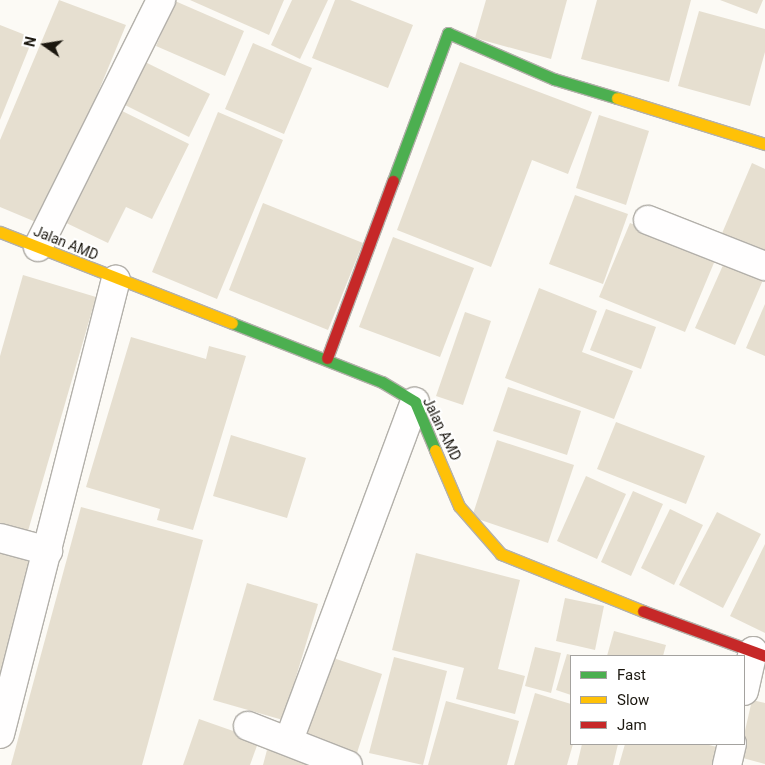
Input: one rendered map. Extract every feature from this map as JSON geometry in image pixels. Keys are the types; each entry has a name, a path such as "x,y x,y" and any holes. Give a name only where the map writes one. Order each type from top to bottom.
{"street":[{"path":"38,247 161,0"},
{"path":"327,358 448,33 554,79 765,144"},
{"path":"648,220 765,266"},
{"name":"Jalan AMD","path":"0,232 116,280 327,358 415,402 459,506 501,554 522,566 759,653"},
{"path":"0,734 116,280"},
{"path":"288,740 415,402"},
{"path":"0,538 48,551"},
{"path":"745,689 759,653"},
{"path":"248,726 348,765"},
{"path":"727,765 732,745"}],"building":[{"path":"59,0 126,25 43,225 0,207 0,140"},
{"path":"190,0 284,0 269,35"},
{"path":"292,0 328,0 300,59 271,45"},
{"path":"335,0 350,0 413,25 388,88 312,58"},
{"path":"486,0 567,0 551,59 475,38"},
{"path":"597,0 691,0 669,82 581,59"},
{"path":"720,0 763,0 757,14"},
{"path":"175,1 244,31 225,76 156,46"},
{"path":"699,11 765,29 765,52 750,106 678,86"},
{"path":"0,25 33,38 0,120"},
{"path":"253,43 312,68 284,134 225,109"},
{"path":"139,59 210,94 189,137 119,102"},
{"path":"460,62 592,112 568,174 532,160 491,267 397,230"},
{"path":"112,106 189,144 152,219 126,207 108,243 58,219"},
{"path":"218,112 283,140 217,299 152,272"},
{"path":"599,115 649,131 626,205 576,188"},
{"path":"752,163 765,169 765,258 720,238"},
{"path":"575,195 628,214 603,284 549,264"},
{"path":"263,203 363,243 328,330 229,290"},
{"path":"630,223 716,258 685,332 599,297"},
{"path":"393,237 474,268 440,357 359,327"},
{"path":"724,263 763,280 735,345 695,328"},
{"path":"23,275 96,297 28,531 0,523 0,356"},
{"path":"539,288 597,311 582,352 633,371 614,419 505,378"},
{"path":"765,304 765,356 746,348"},
{"path":"606,309 656,327 641,369 590,350"},
{"path":"465,312 491,321 463,405 436,396"},
{"path":"131,337 206,359 209,346 246,356 193,530 157,520 160,509 86,487"},
{"path":"508,387 581,411 567,455 493,431"},
{"path":"616,422 705,456 686,504 597,469"},
{"path":"231,435 306,458 287,518 213,496"},
{"path":"497,440 574,465 548,543 472,517"},
{"path":"586,476 626,494 597,559 557,541"},
{"path":"633,491 663,504 631,576 601,562"},
{"path":"81,507 203,540 165,681 142,765 11,765"},
{"path":"670,509 703,525 674,585 641,568"},
{"path":"717,512 761,534 723,608 679,585"},
{"path":"765,544 765,633 730,616"},
{"path":"0,552 38,562 0,706"},
{"path":"416,553 520,580 498,669 525,676 515,714 456,699 464,668 392,650"},
{"path":"247,583 318,604 283,720 213,700"},
{"path":"565,598 604,606 595,650 556,641"},
{"path":"614,631 666,645 663,655 607,655"},
{"path":"535,647 561,653 551,693 525,686"},
{"path":"567,654 571,655 570,695 556,690"},
{"path":"327,656 382,674 357,753 301,735"},
{"path":"394,657 447,671 423,765 369,753"},
{"path":"535,693 570,704 570,745 573,745 567,765 514,765"},
{"path":"752,700 765,703 765,764 739,757 742,745 745,745 745,731"},
{"path":"446,701 519,721 507,765 428,765"},
{"path":"199,719 259,740 250,765 183,765"},
{"path":"582,745 618,745 613,765 577,765"},
{"path":"625,745 709,745 717,747 712,765 619,765"},
{"path":"267,750 321,764 321,765 263,765"}],"traffic: fast":[{"path":"393,181 448,33 554,79 617,98"},
{"path":"232,323 382,382 415,402 435,450"}],"traffic: slow":[{"path":"617,98 765,144"},
{"path":"0,232 232,323"},
{"path":"435,450 459,506 501,554 643,611"}],"traffic: jam":[{"path":"327,358 393,181"},
{"path":"643,611 765,656"}]}
